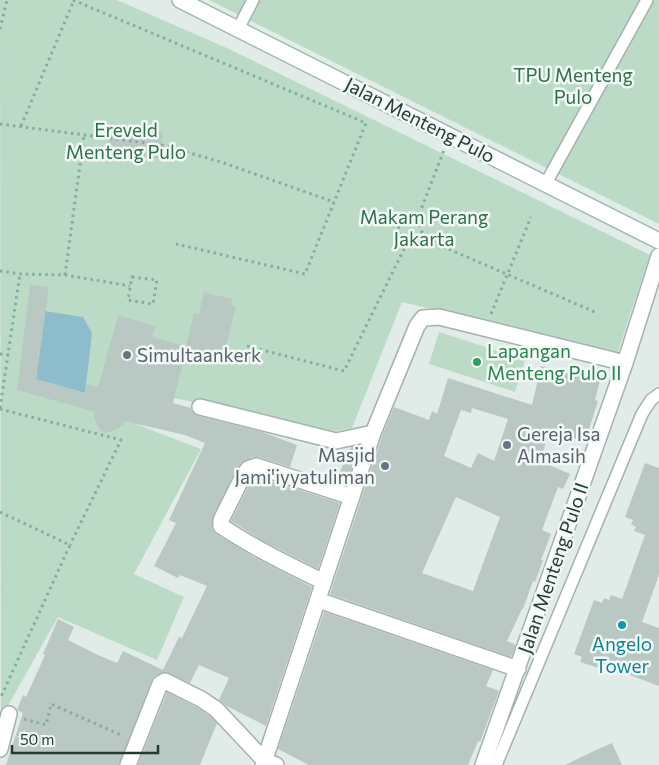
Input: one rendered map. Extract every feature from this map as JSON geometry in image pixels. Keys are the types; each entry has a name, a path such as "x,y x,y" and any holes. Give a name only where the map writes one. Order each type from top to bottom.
{"street":[{"name":"Jalan Menteng Pulo","path":"180,0 659,241"},
{"name":"Jalan Menteng Pulo II","path":"483,765 625,363 659,256"},
{"path":"268,764 318,600 373,433 417,326 423,318 439,317 625,363"},
{"path":"200,407 336,441 373,433"},
{"path":"324,582 265,553 236,536 221,526 221,520 243,476 248,469 256,466 352,497"},
{"path":"318,600 518,669"},
{"path":"128,765 160,684 165,680 216,709 268,764"},
{"path":"0,748 9,714"}],"lane":[{"path":"238,29 253,0"},
{"path":"546,183 647,0"},
{"path":"496,765 642,414 651,400 659,394"}],"path":[{"path":"0,29 7,0"},
{"path":"21,126 73,0 366,123 305,274 176,244"},
{"path":"0,124 162,145 221,162 334,202"},
{"path":"65,275 84,135"},
{"path":"425,239 417,220 450,135"},
{"path":"491,314 531,217"},
{"path":"404,247 397,228 417,220"},
{"path":"248,346 344,371 404,247 425,239 595,312"},
{"path":"0,271 20,274 65,275 130,286"},
{"path":"0,699 120,440 0,409 20,274"},
{"path":"132,277 156,280 153,304 128,300 130,286 132,277"},
{"path":"0,354 9,355"},
{"path":"0,512 70,545"},
{"path":"9,714 46,725 51,704 138,743"}],"green space":[{"name":"Ereveld Menteng Pulo","path":"0,0 117,0 229,49 650,255 617,354 402,302 352,428 335,431 145,392 136,424 201,449 134,574 184,597 157,660 58,617 1,718"},
{"name":"TPU Menteng Pulo","path":"209,0 659,0 659,224"},
{"name":"Lapangan Menteng Pulo II","path":"439,332 525,360 515,392 429,364"}],"water":[{"path":"45,311 83,317 92,333 85,393 36,379"}],"building":[{"path":"111,123 163,132 159,159 107,150"},
{"path":"30,285 49,287 36,379 85,393 87,384 98,387 118,315 156,326 152,337 186,346 194,313 199,314 204,292 232,299 231,306 236,307 224,354 219,352 217,359 186,351 173,403 191,408 193,413 198,416 262,432 297,445 290,467 258,457 253,457 241,463 212,520 213,530 216,534 254,557 312,587 266,726 219,700 229,678 199,665 190,683 165,672 155,676 119,765 6,765 23,713 17,710 23,695 26,697 45,655 43,654 58,619 74,627 68,640 98,655 117,663 123,651 163,670 179,637 182,638 207,586 180,575 178,578 154,566 176,523 169,520 205,443 185,435 124,421 123,425 111,432 105,433 100,430 94,418 95,412 17,390"},
{"path":"541,366 600,381 595,400 598,401 585,442 550,430 540,461 570,474 563,489 558,487 542,530 551,534 535,582 533,581 523,609 507,641 516,645 511,657 330,594 382,436 394,407 429,420 432,411 437,414 448,378 532,405","holes":["472,408 508,419 494,461 478,453 471,468 444,456 461,410 471,413","456,497 500,517 473,591 422,573"]},
{"path":"351,447 359,447 346,485 331,480 335,470 340,472"},
{"name":"Angelo Tower","path":"645,463 659,468 659,575 642,622 659,628 659,686 600,664 599,668 580,662 582,657 574,654 594,600 602,603 604,598 609,600 611,595 622,599 645,535 634,531 636,527 631,524 633,520 625,517"},
{"path":"256,476 340,503 318,569 263,541 231,521 251,481"},
{"path":"324,612 493,670 486,686 499,691 480,742 478,741 468,765 309,765 278,749"},
{"path":"167,692 196,707 217,723 200,765 138,765"},
{"path":"612,743 622,765 565,765 594,751"}],"place":[{"name":"Simultaankerk","path":"127,355"},
{"name":"Lapangan Menteng Pulo II","path":"477,362"},
{"name":"Gereja Isa Almasih","path":"507,445"},
{"name":"Masjid Jami'iyyatuliman","path":"385,466"},
{"name":"Angelo Tower","path":"622,625"}],"park label":[{"name":"Makam Perang Jakarta","path":"424,228"}]}
